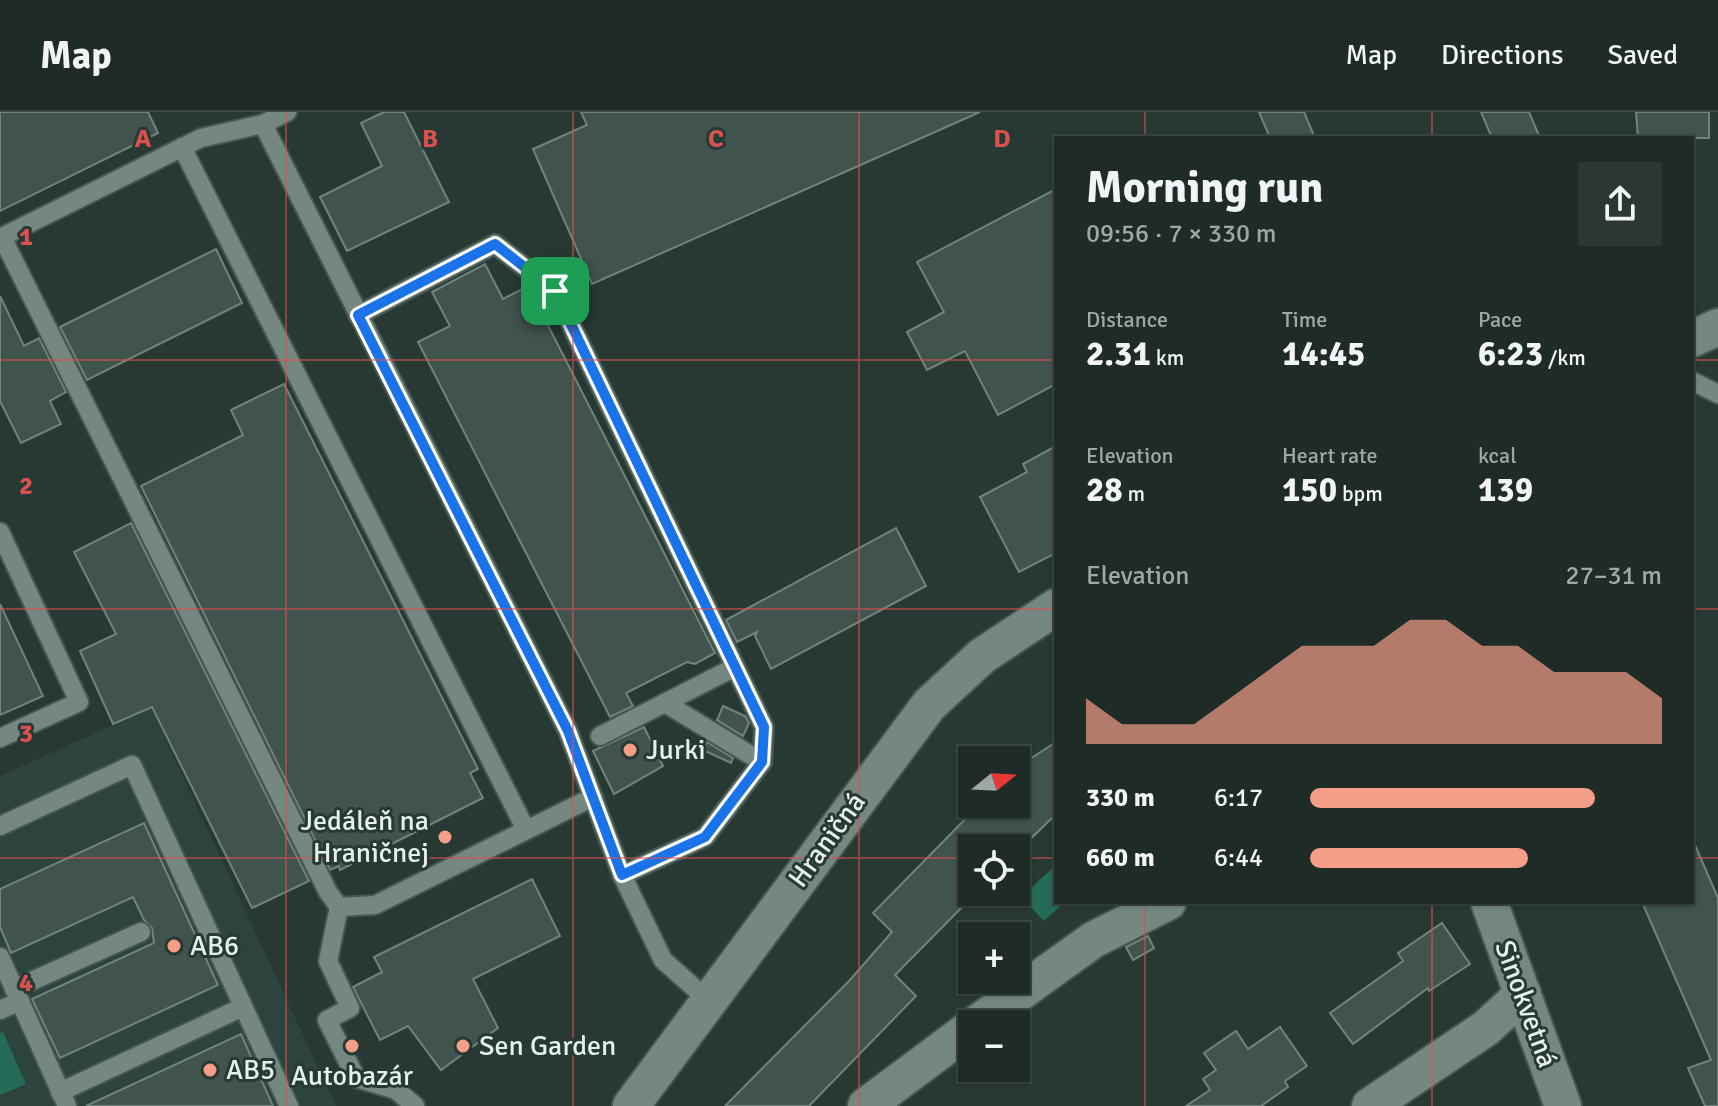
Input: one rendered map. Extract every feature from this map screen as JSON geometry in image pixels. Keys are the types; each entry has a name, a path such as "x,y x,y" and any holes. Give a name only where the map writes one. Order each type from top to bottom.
{"street":[{"path":"1694,338 1718,327"},
{"name":"Hraničná","path":"631,1106 929,705 982,656 1054,608"},
{"path":"996,1010 1093,940 1164,904"},
{"name":"Sinokvetná","path":"1490,904 1563,1106"},
{"path":"1370,1106 1486,1028 1523,994"},
{"path":"866,1106 958,1038"}],"lane":[{"path":"287,112 263,124 201,138 2,237 328,892 339,907 328,961 350,1008 327,1020 356,1078 396,1090 415,1106"},
{"path":"263,124 568,731 622,875 663,960 709,1001"},
{"path":"182,147 526,830"},
{"path":"358,315 495,244 555,291 764,727 762,762 705,837 622,875"},
{"path":"1694,382 1718,394"},
{"path":"0,532 79,702 0,738"},
{"path":"600,736 735,667"},
{"path":"665,703 762,762"},
{"path":"0,826 132,765 289,1106"},
{"path":"339,907 375,905 593,797"},
{"path":"0,1010 17,995 141,932"},
{"path":"0,957 64,1099 243,1007"}],"shaded area":[{"path":"151,708 336,1106 0,1106 0,776"}],"green space":[{"path":"1054,867 1054,904 1063,904 1044,921 1030,906 1030,889"},
{"path":"3,1032 26,1084 0,1095 0,1034"}],"building":[{"path":"0,112 148,112 158,133 0,211"},
{"path":"384,112 404,112 449,202 347,251 320,197 382,166 361,123"},
{"path":"581,112 980,112 592,284 533,149 587,125"},
{"path":"1259,112 1304,112 1314,136 1269,136"},
{"path":"1481,112 1529,112 1539,136 1491,136"},
{"path":"1636,112 1709,112 1709,138 1638,136"},
{"path":"1054,190 1054,385 998,415 965,351 927,370 907,332 944,312 917,262"},
{"path":"216,249 242,303 87,380 60,327"},
{"path":"485,264 503,299 528,286 715,653 695,664 687,662 626,693 633,706 610,717 418,342 450,326 432,292"},
{"path":"0,296 24,346 39,338 66,392 50,401 61,424 21,443 0,401"},
{"path":"284,384 478,769 470,773 483,798 340,870 339,866 330,870 141,486 243,435 231,410"},
{"path":"1054,447 1054,554 1019,572 980,497 1027,472 1023,464"},
{"path":"131,523 309,881 252,908 152,707 113,724 80,651 116,634 74,552"},
{"path":"896,528 926,586 771,669 755,636 757,632 737,642 726,620"},
{"path":"0,604 43,696 0,715"},
{"path":"723,706 745,716 749,723 743,736 717,720"},
{"path":"644,727 663,766 614,794 593,751"},
{"path":"707,742 733,758 731,763 703,750"},
{"path":"1054,743 1054,816 1030,839 1030,834 958,834 958,906 963,906 895,975 916,996 809,1106 725,1106 849,981 892,932 873,913 966,818 1030,818 1030,759"},
{"name":"AB6","path":"144,823 218,985 60,1058 32,999 154,943 152,928 144,920 133,897 11,953 0,927 0,889"},
{"path":"1694,843 1718,898 1718,1106 1705,1106 1688,1068 1711,1060 1643,904 1694,904"},
{"path":"532,879 560,936 473,979 498,1028 441,1070 408,1026 380,1040 353,987 382,972 374,957"},
{"path":"1442,923 1470,964 1429,991 1428,988 1353,1044 1330,1013 1403,961 1398,953"},
{"path":"1148,936 1154,948 1133,960 1126,947"},
{"path":"1280,1027 1307,1066 1285,1081 1288,1087 1261,1106 1186,1106 1210,1090 1203,1079 1216,1070 1204,1053 1236,1031 1248,1049"},
{"name":"AB5","path":"241,1034 273,1106 86,1106"}],"place":[{"name":"Jurki","path":"630,750"},
{"name":"Jedáleň na Hraničnej","path":"445,837"},
{"name":"AB6","path":"174,946"},
{"name":"Autobazár","path":"352,1046"},
{"name":"Sen Garden","path":"463,1046"},
{"name":"AB5","path":"210,1070"}],"route":[{"path":"495,244 555,291 764,727 762,762 705,837 622,875 568,731 358,315 495,244"}]}
